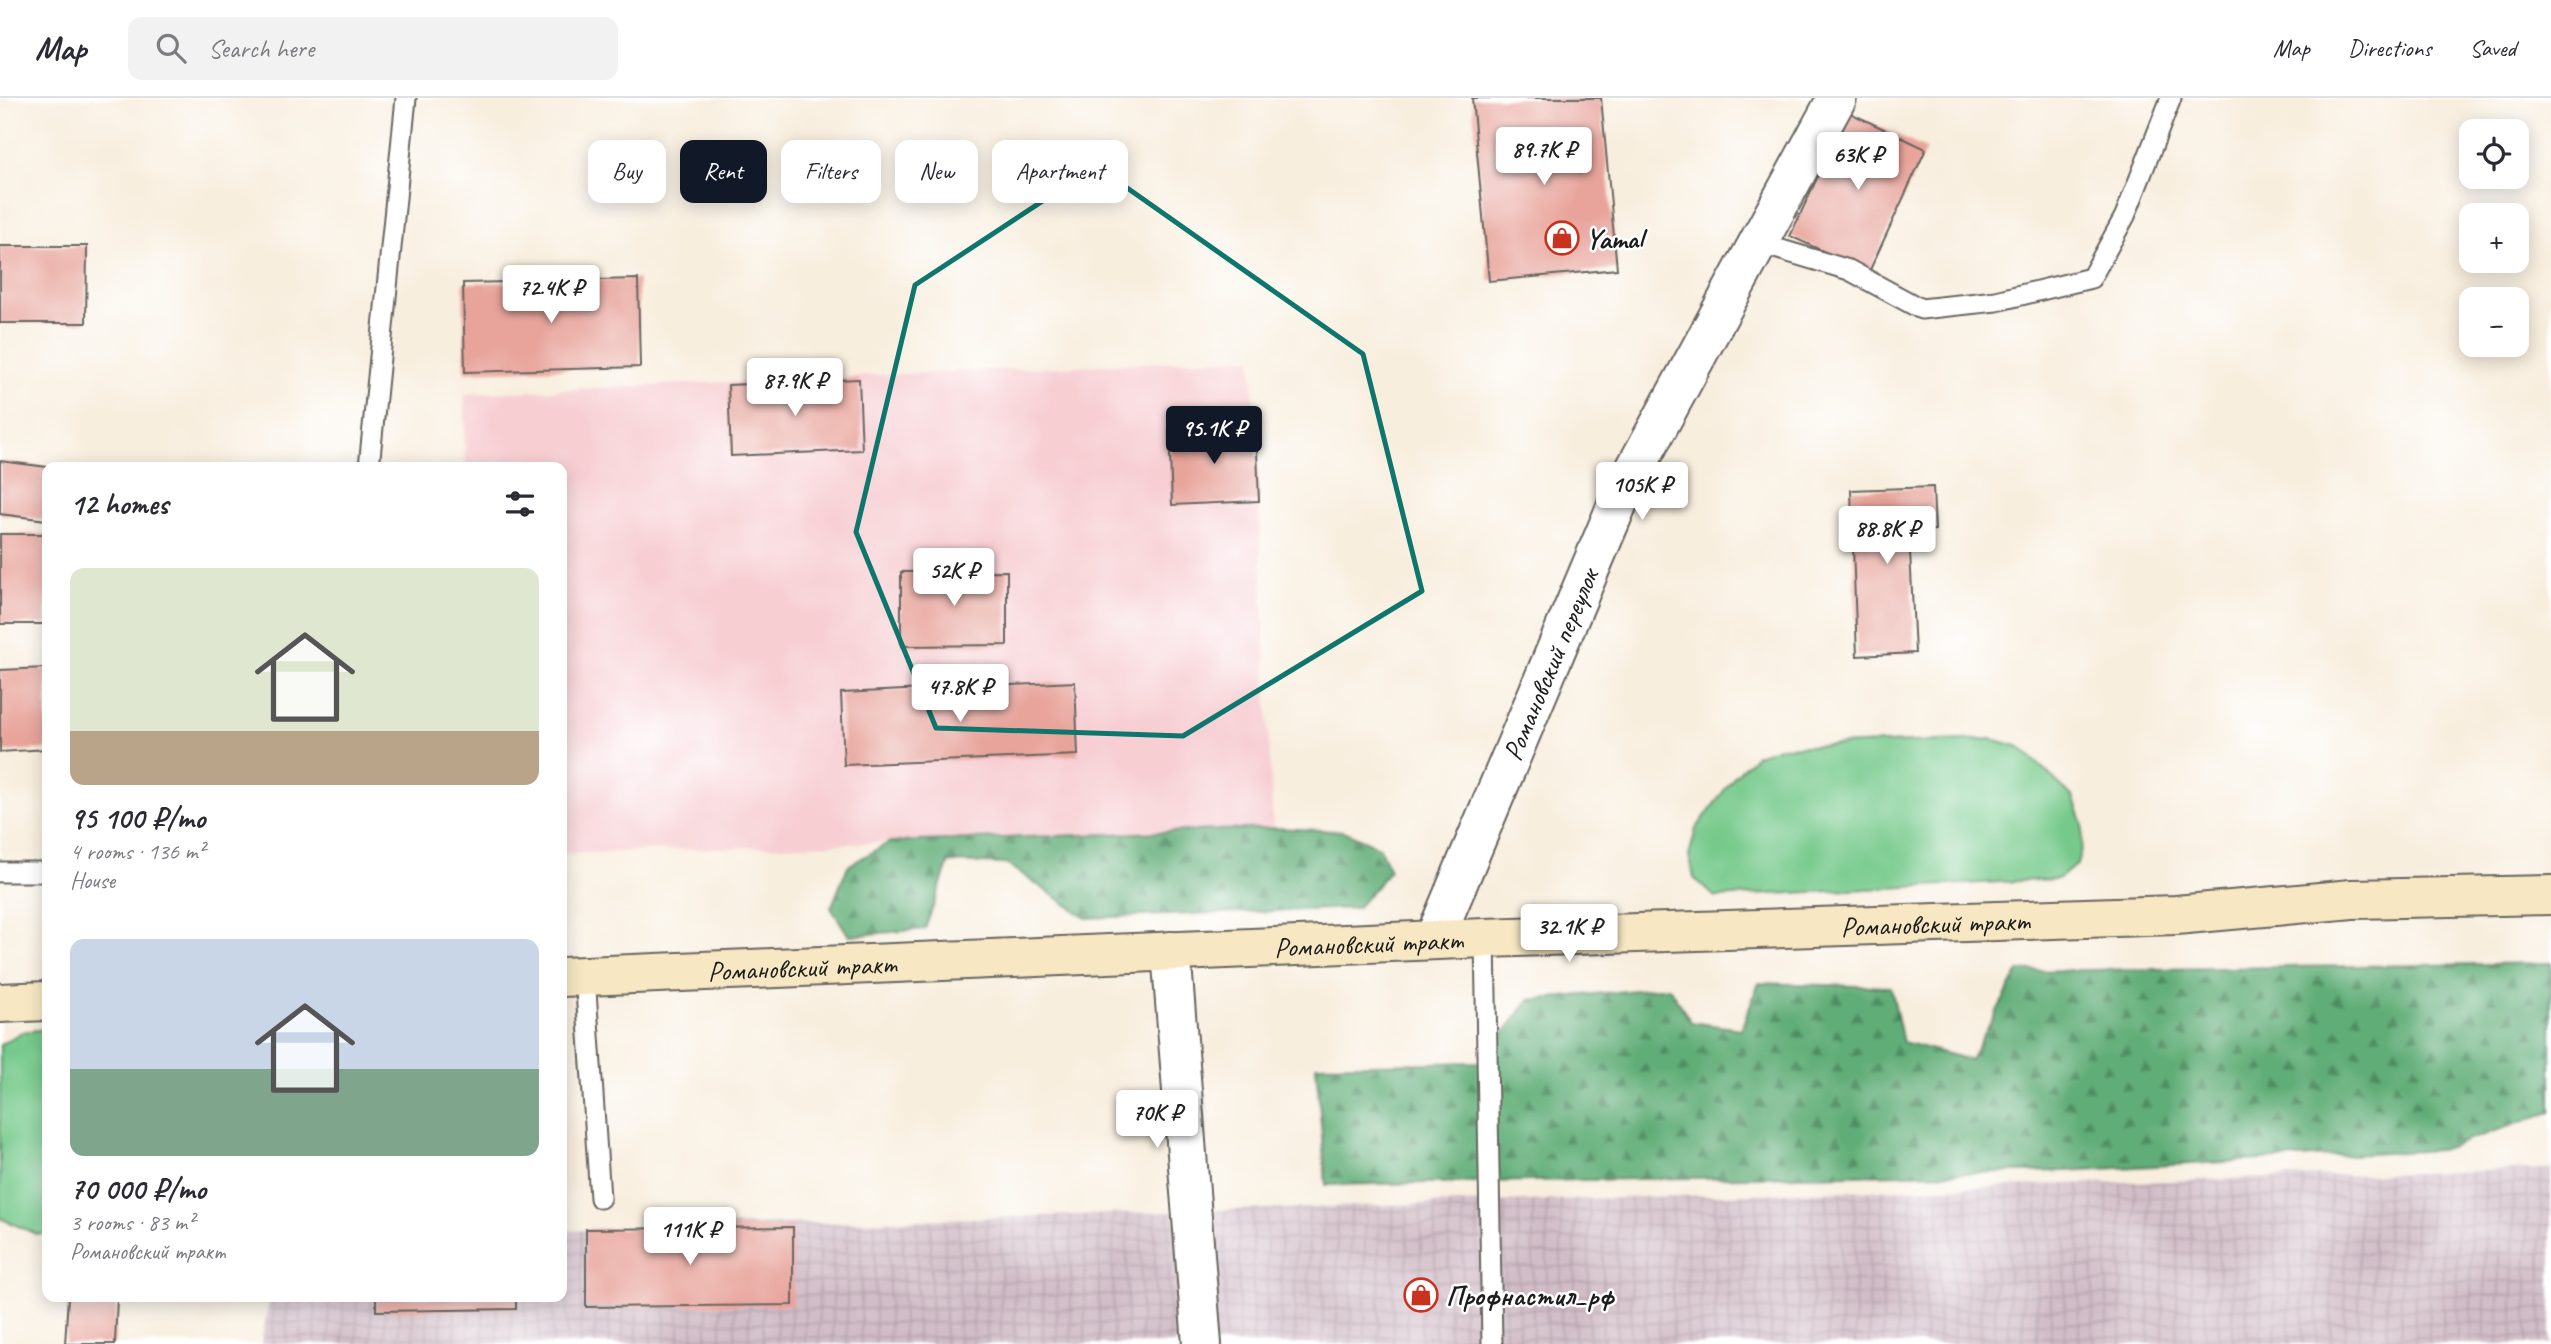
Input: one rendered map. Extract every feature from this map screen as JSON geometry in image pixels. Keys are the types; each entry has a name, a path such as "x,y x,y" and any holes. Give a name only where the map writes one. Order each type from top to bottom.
{"main road":[{"name":"Романовский тракт","path":"573,976 1485,938 2176,915 2352,900 2551,895"},
{"path":"0,1003 42,1001"}],"street":[{"name":"Романовский переулок","path":"1434,940 1622,493 1837,98"},
{"path":"1171,951 1202,1344"}],"lane":[{"path":"370,462 406,98"},
{"path":"1758,243 1849,270 1921,309 1996,301 2091,278 2125,216 2171,98"},
{"path":"0,872 42,872"},
{"path":"1485,938 1492,1344"},
{"path":"573,976 600,1198"}],"highlighted area":[{"path":"1096,166 1363,354 1422,591 1183,736 936,728 856,532 915,285"}],"shaded area":[{"path":"1252,358 1273,828 567,854 567,462 465,462 465,394"},
{"path":"2551,1169 2551,1344 261,1344 269,1302 567,1302 567,1231"}],"green space":[{"path":"1992,739 2020,747 2073,797 2083,824 2082,845 2077,865 2057,879 1715,897 1694,878 1689,856 1696,829 1734,777 1756,755 1779,747"},
{"path":"1273,828 1344,831 1379,847 1390,870 1357,908 1086,918 1007,864 949,862 925,929 849,936 831,908 848,866 890,842"},
{"path":"2551,963 2551,1112 2440,1150 2064,1171 1326,1185 1316,1065 1482,1062 1529,1000 1669,987 1691,1022 1741,1029 1759,983 1891,987 1903,1042 1970,1060 2019,971"},
{"path":"42,1030 42,1234 36,1234 0,1218 0,1045 22,1032"}],"building":[{"path":"1472,98 1601,98 1617,269 1489,281"},
{"path":"1848,112 1926,149 1869,272 1790,236"},
{"path":"0,246 87,246 86,323 0,323"},
{"path":"638,279 640,367 465,372 463,283"},
{"path":"859,379 862,450 731,456 728,385"},
{"path":"1256,427 1259,501 1172,505 1169,430"},
{"path":"0,461 42,466 42,519 0,514"},
{"path":"1933,487 1935,530 1909,531 1915,653 1857,656 1851,490"},
{"path":"0,534 42,534 42,624 0,624"},
{"path":"1007,571 1007,645 901,646 901,572"},
{"path":"42,668 42,749 0,752 0,670"},
{"path":"1075,682 1078,755 844,765 841,693"},
{"path":"793,1227 793,1305 586,1307 586,1229"},
{"path":"68,1302 117,1302 115,1344 65,1344"},
{"path":"376,1302 516,1302 516,1309 376,1311"}],"place":[{"name":"Yamal","path":"1562,238"},
{"name":"Профнастил_рф","path":"1421,1295"}]}
